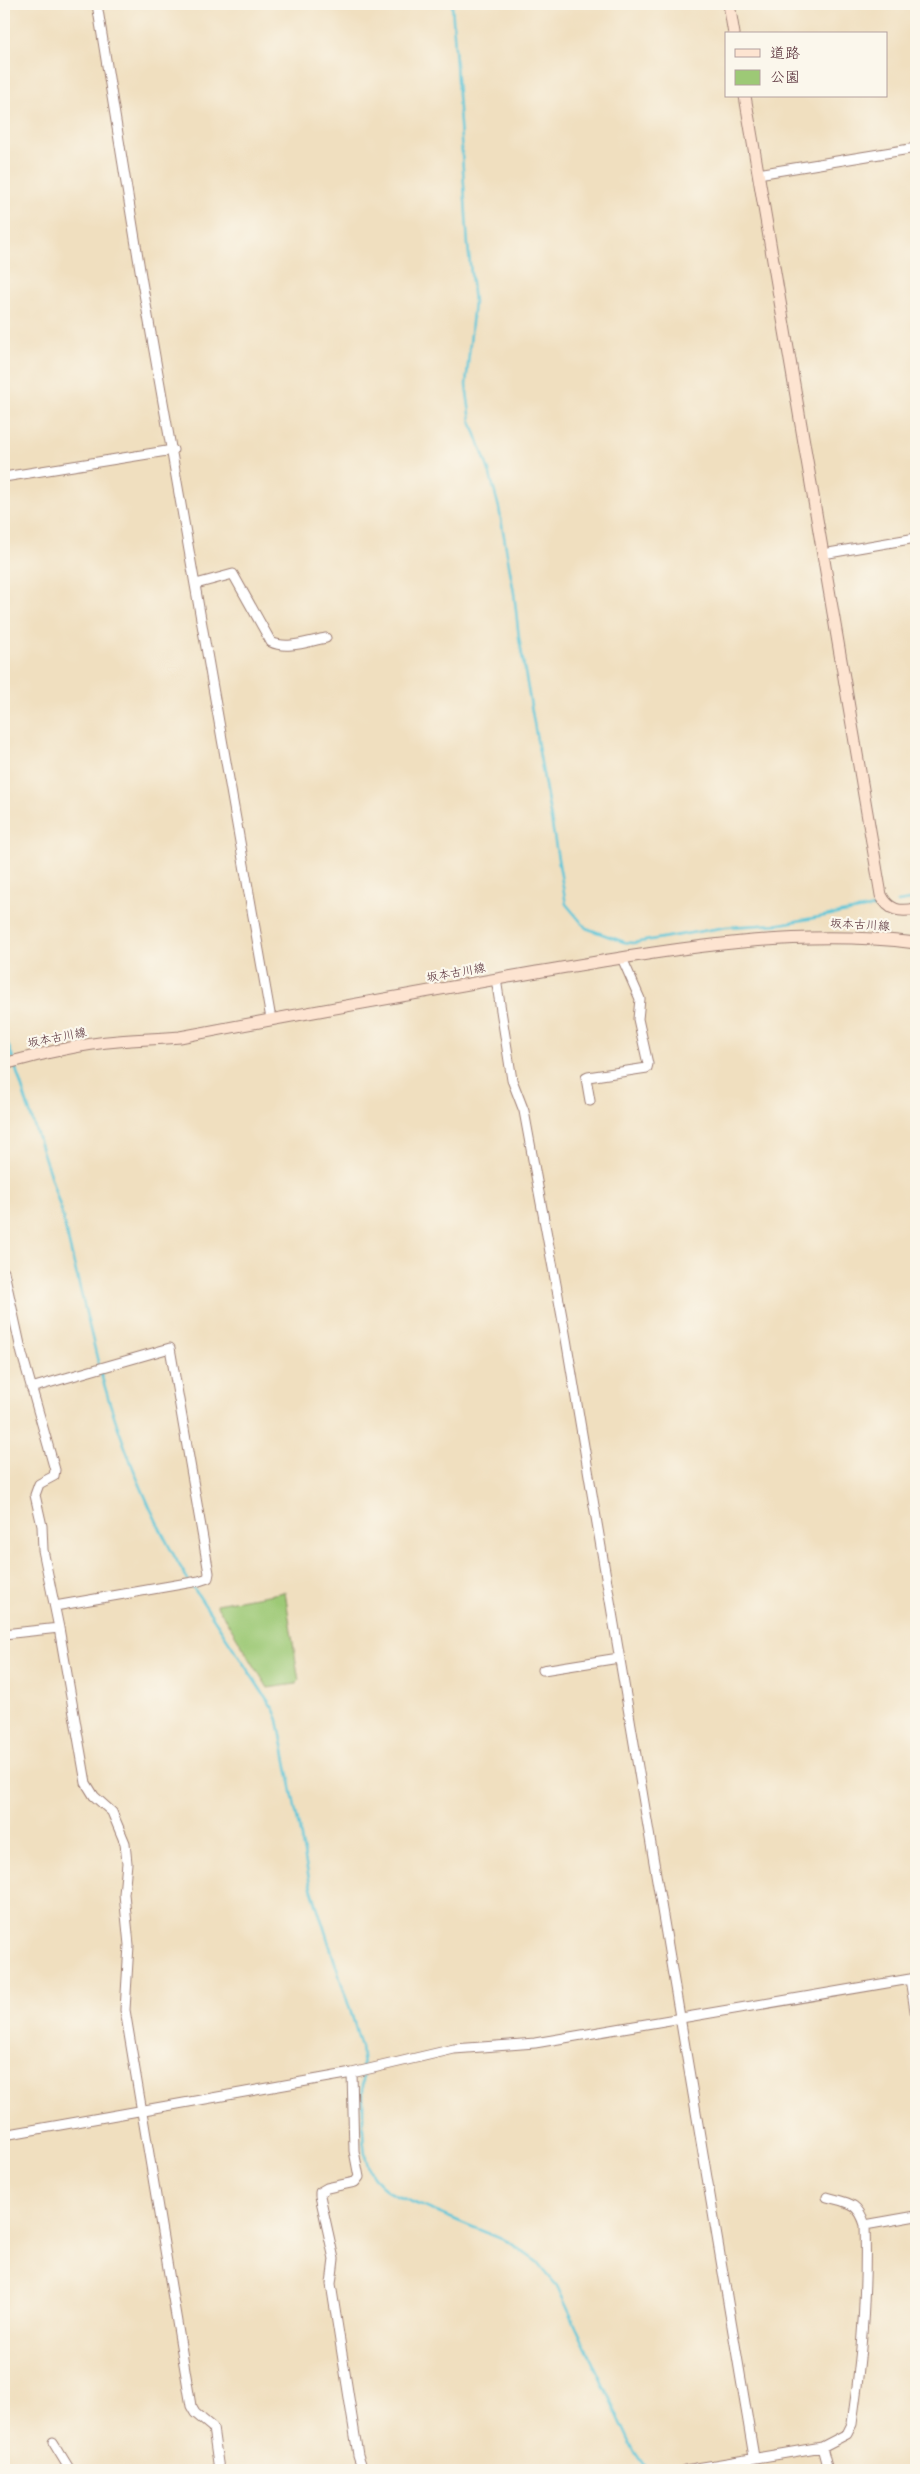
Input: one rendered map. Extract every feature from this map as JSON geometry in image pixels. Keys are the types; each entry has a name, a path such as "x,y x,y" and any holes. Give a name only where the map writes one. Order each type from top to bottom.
{"main road":[{"path":"729,4 734,32"},
{"path":"745,98 881,895 888,907 895,910 916,909"},
{"name":"坂本古川線","path":"4,1064 115,1041 147,1041 180,1037 496,979 721,942 835,937 916,943"}],"street":[{"path":"97,4 142,282 173,450 271,1020"},
{"path":"758,174 916,148"},
{"path":"4,477 173,450"},
{"path":"823,554 916,538"},
{"path":"196,584 233,574 270,642 287,646 326,638"},
{"path":"590,1102 586,1078 588,1076 647,1068 648,1064 638,1019 640,999 622,958"},
{"path":"496,979 512,1080 524,1111 528,1130 681,2018 754,2457"},
{"path":"4,1272 31,1388 55,1470 54,1476 39,1484 35,1495 42,1526 43,1550 55,1606 86,1783 94,1796 112,1812 125,1843 124,1894 129,1945 125,2010 140,2110 191,2406 195,2413 213,2428 220,2470"},
{"path":"31,1388 170,1348 209,1573 208,1578 199,1582 55,1606"},
{"path":"4,1634 59,1628"},
{"path":"542,1670 619,1658"},
{"path":"4,2135 361,2071 454,2049 535,2043 913,1979 916,2017"},
{"path":"361,2071 354,2151 359,2177 355,2182 327,2188 320,2192 320,2196 334,2259 331,2284 358,2455 363,2470"},
{"path":"685,2470 754,2457 822,2448 847,2434 852,2424 862,2355 866,2277 865,2225 858,2208 827,2197"},
{"path":"865,2225 916,2216"},
{"path":"52,2442 70,2470"},
{"path":"822,2448 828,2470"}],"green space":[{"path":"285,1592 299,1681 296,1684 268,1688 216,1604"}],"waterway":[{"path":"452,4 468,245 474,302 466,385 471,421 489,471 499,508 514,593 519,638 566,904 586,928 624,942 633,943 726,927 780,924 875,907"},
{"path":"898,902 916,899"},
{"path":"4,1034 13,1058"},
{"path":"14,1063 59,1203 99,1366"},
{"path":"100,1371 117,1426 137,1478 160,1530 188,1580"},
{"path":"191,1584 274,1710 278,1720 310,1884 353,2019 361,2047 363,2067"},
{"path":"363,2073 365,2155 377,2182 395,2195 509,2242 537,2262 557,2286 634,2451 645,2467"}]}
